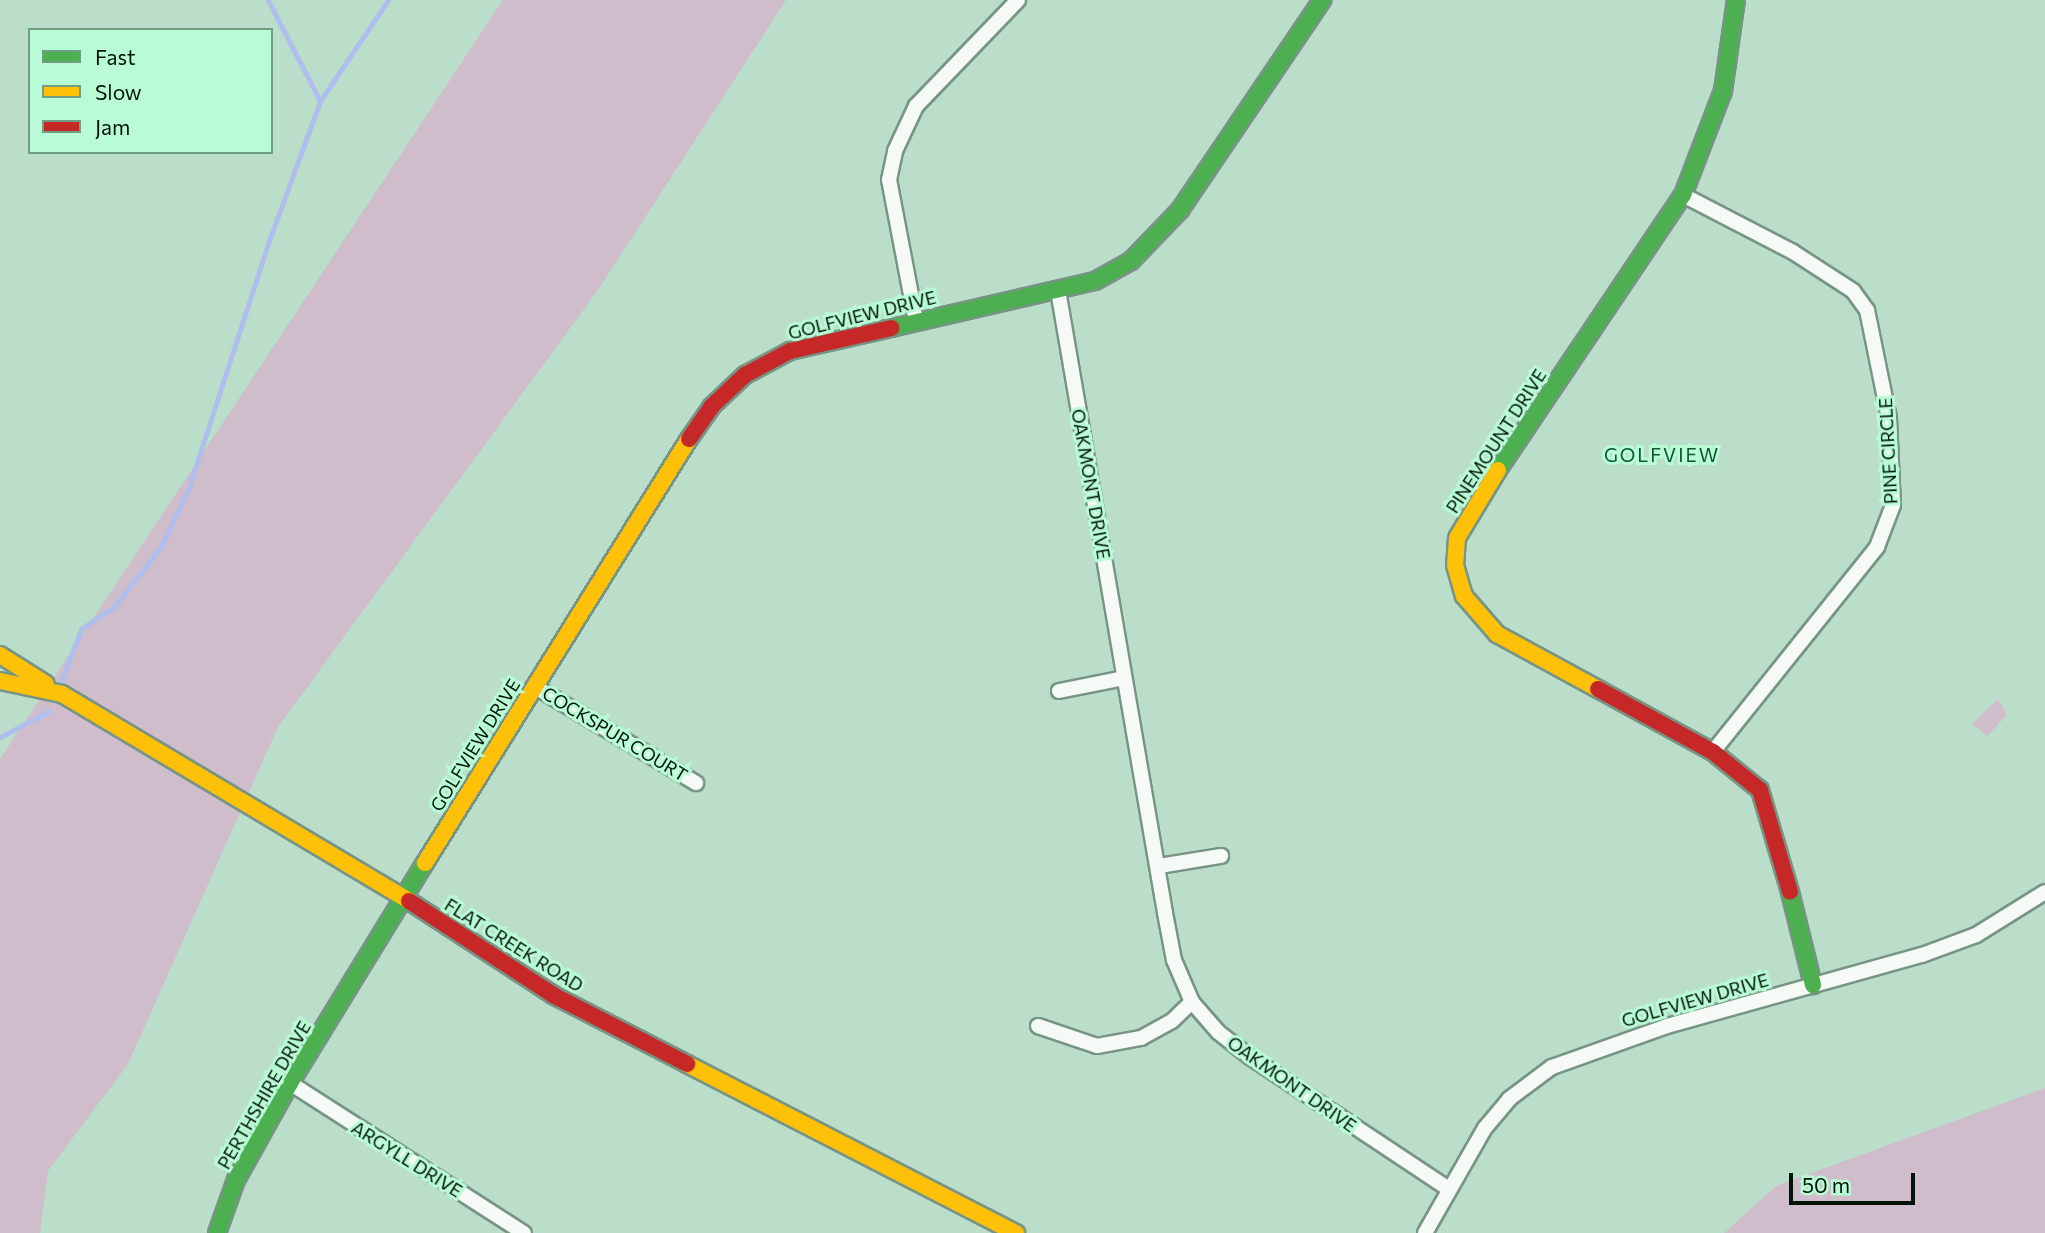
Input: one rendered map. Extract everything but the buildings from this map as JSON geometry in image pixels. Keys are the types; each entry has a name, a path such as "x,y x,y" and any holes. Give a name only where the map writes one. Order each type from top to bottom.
{"street":[{"path":"916,321 889,180 895,151 916,106 1018,0"},
{"name":"GOLFVIEW DRIVE","path":"355,982 695,427 745,375 790,351 1110,275 1162,233 1322,0"},
{"name":"PINEMOUNT DRIVE","path":"1736,0 1723,91 1683,195 1472,509 1457,538 1455,565 1464,596 1497,634 1713,752 1759,790 1771,817 1813,985"},
{"name":"PINE CIRCLE","path":"1683,195 1793,252 1853,291 1867,310 1889,418 1892,505 1877,547 1713,752"},
{"name":"OAKMONT DRIVE","path":"1058,289 1174,960 1192,1002 1218,1032 1250,1057 1447,1188"},
{"path":"0,655 62,694"},
{"path":"1059,691 1124,678"},
{"name":"FLAT CREEK ROAD","path":"0,681 62,694 404,898 553,995 1016,1233"},
{"name":"COCKSPUR COURT","path":"534,686 696,783"},
{"path":"1159,866 1221,856"},
{"name":"GOLFVIEW DRIVE","path":"1425,1233 1447,1188 1509,1099 1552,1067 1667,1026 1976,935 2045,892"},
{"name":"PERTHSHIRE DRIVE","path":"216,1233 236,1180 290,1083 355,982"},
{"path":"1038,1026 1097,1046 1141,1038 1172,1021 1192,1002"},
{"name":"ARGYLL DRIVE","path":"290,1083 524,1233"}],"shaded area":[{"path":"503,0 786,0 598,290 278,727 128,1064 48,1171 40,1233 0,1233 0,759"},
{"path":"1998,699 2007,715 1987,736 1972,724"},
{"path":"2045,1088 2045,1233 1724,1233 1776,1186"}],"waterway":[{"path":"268,0 320,101"},
{"path":"61,682 81,629 114,607 161,547 188,490 270,238 320,101 388,0"},
{"path":"0,737 49,711"}],"traffic: fast":[{"path":"891,328 1095,281 1131,261 1180,210 1322,0"},
{"path":"1498,470 1683,195 1723,91 1736,0"},
{"path":"217,1233 236,1180 290,1083 425,863"},
{"path":"1790,892 1813,985"}],"traffic: slow":[{"path":"425,863 689,439"},
{"path":"1498,470 1457,538 1455,565 1464,596 1497,634 1598,689"},
{"path":"0,655 46,684"},
{"path":"0,681 62,694 409,901"},
{"path":"687,1064 1016,1233"}],"traffic: jam":[{"path":"689,439 711,407 745,375 790,351 891,328"},
{"path":"1598,689 1713,752 1760,790 1790,892"},
{"path":"409,901 553,995 687,1064"}],"district":[{"name":"GOLFVIEW","path":"1662,455"}]}
